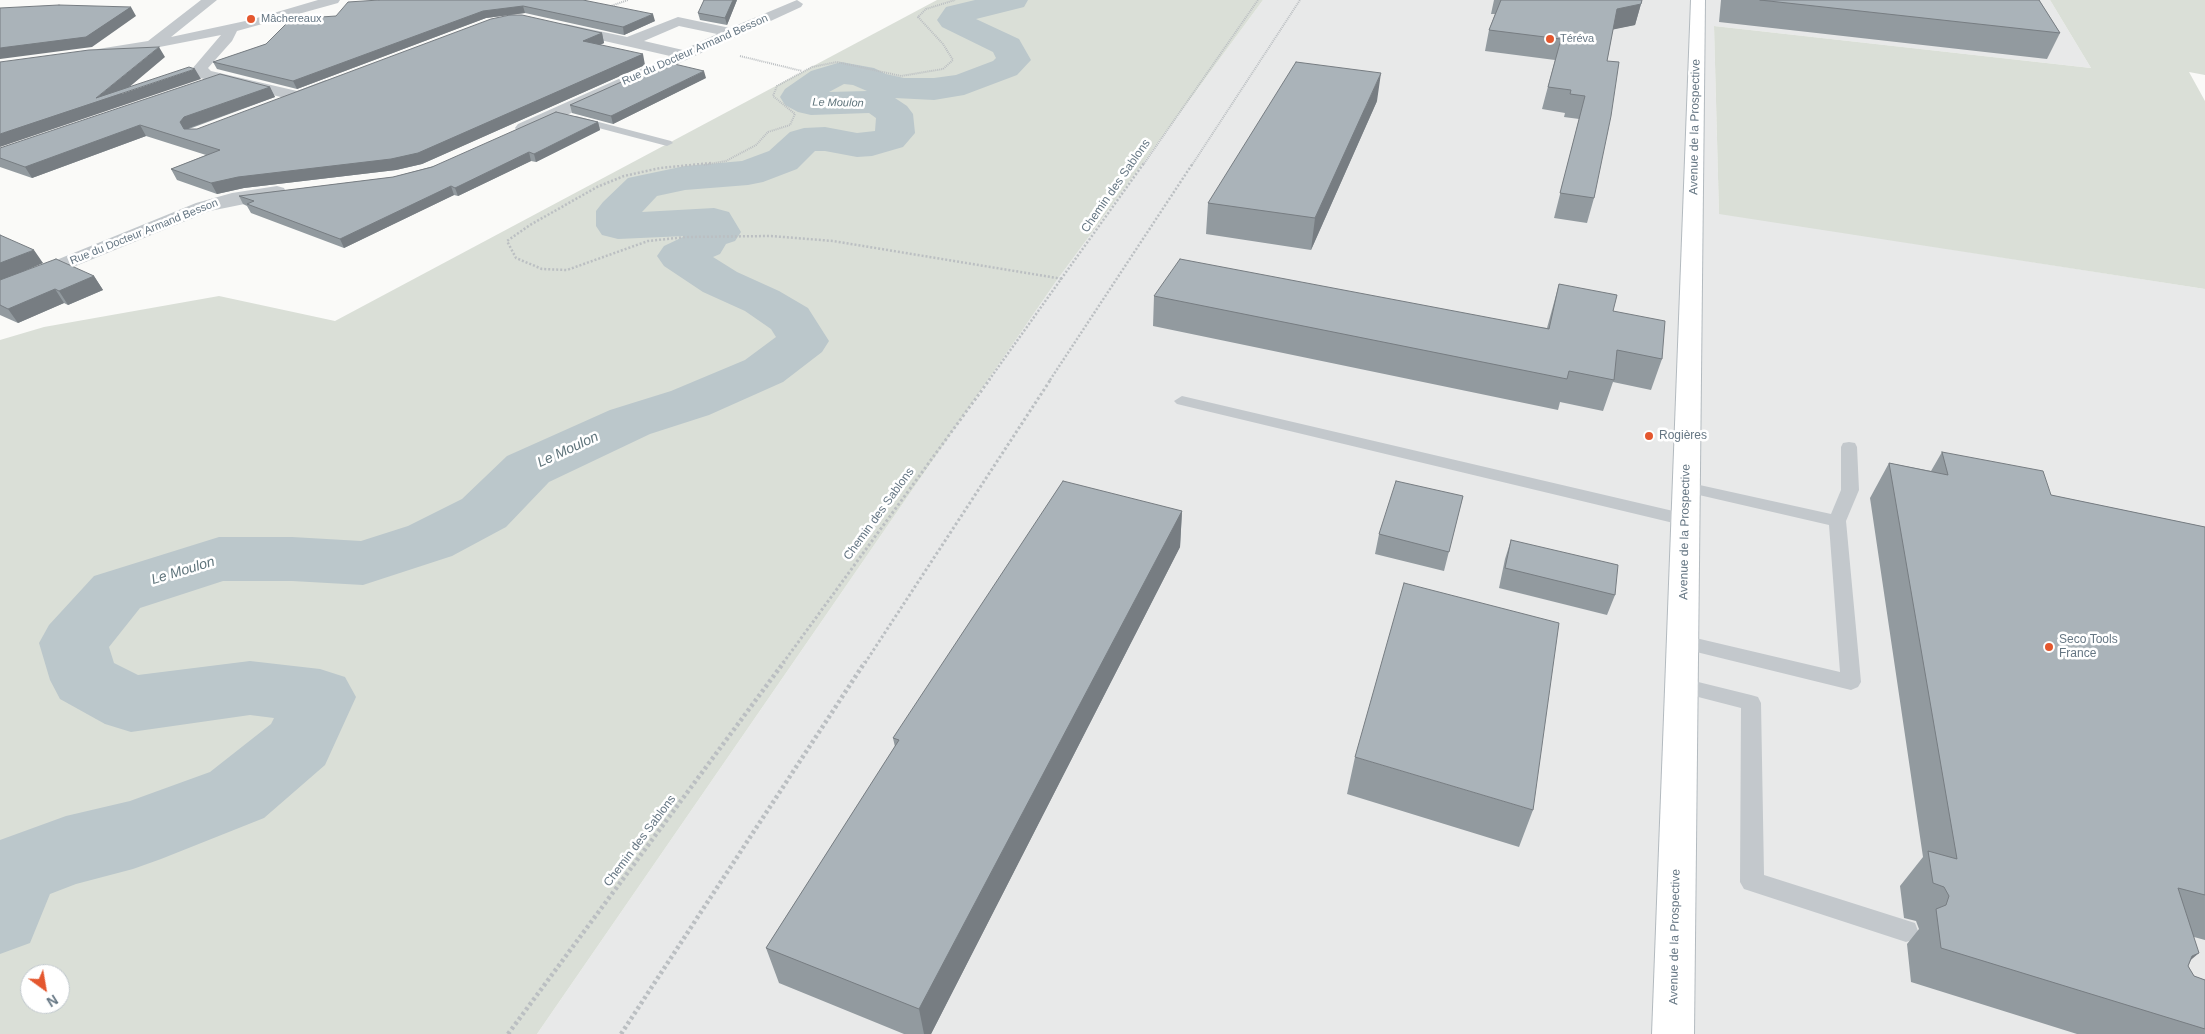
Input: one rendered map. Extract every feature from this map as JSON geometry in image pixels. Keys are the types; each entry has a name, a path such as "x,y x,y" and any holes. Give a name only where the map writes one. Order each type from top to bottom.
{"main road":[{"name":"Avenue de la Prospective","path":"1673,1034 1698,0"}],"street":[{"path":"150,46 210,0"},
{"path":"82,56 150,46 231,28 332,0"},
{"name":"Rue du Docteur Armand Besson","path":"511,134 682,54 796,4"},
{"path":"631,42 678,21 731,33"},
{"path":"550,24 682,54"},
{"path":"231,28 227,38 200,69 206,75 298,96"},
{"path":"194,88 222,79"},
{"path":"270,106 343,79"},
{"name":"Rue du Docteur Armand Besson","path":"0,291 216,202 293,190"}],"lane":[{"path":"556,114 668,143"},
{"path":"1182,401 1686,520"},
{"path":"1683,642 1851,682 1837,521 1850,490 1849,447"},
{"path":"1686,487 1837,521"},
{"path":"1682,686 1751,703 1752,882 1906,931"}],"path":[{"path":"955,0 926,9 918,17 943,44 953,60 944,69 901,76 837,62 803,71 777,86 773,96 795,114 790,125 768,132 756,145 726,161 690,167 660,168 624,176 597,187 507,240 516,258 542,269 567,270 597,261 629,246 648,241 686,237 771,236 833,240 901,254 1063,279"},
{"name":"Chemin des Sablons","path":"508,1034 720,750 1063,279 1258,0"},
{"path":"621,1034 1300,0"},
{"path":"700,47 803,71"}],"shaded area":[{"path":"937,0 1263,0 1057,280 537,1034 0,1034 0,340 44,327 219,296 335,321"},
{"path":"1263,0 2050,0 2091,68 1714,26 1719,213 2205,289 2205,1034 537,1034 1057,280"},
{"path":"2050,0 2205,0 2205,75 2189,72 2205,101 2205,289 1719,214 1714,26 2091,68"}],"building":[{"path":"379,0 583,0 653,14 623,27 523,6 483,11 293,81 213,62 266,44 291,19 336,16 348,2"},
{"path":"704,0 733,0 725,18 698,13"},
{"path":"1501,0 1642,0 1641,4 1617,9 1607,61 1619,62 1611,116 1594,198 1560,193 1585,96 1570,94 1571,90 1548,87 1561,39 1489,30"},
{"path":"1760,0 2039,0 2060,33"},
{"path":"59,5 131,7 86,37 0,48 0,8"},
{"path":"510,15 522,15 602,33 583,41 643,54 418,153 391,159 238,177 211,183 171,169 220,150 140,125 25,167 0,158 0,148 220,74 270,87 184,117 180,122 184,129 197,129 491,19"},
{"path":"159,47 96,98 189,67 195,69 0,134 0,62 89,50"},
{"path":"666,62 704,71 611,116 570,105"},
{"path":"1296,62 1381,73 1315,218 1208,203"},
{"path":"556,112 598,122 534,154 529,152 455,188 451,186 340,239 247,204 254,201 239,196 393,177 432,167"},
{"path":"0,235 34,250 0,263"},
{"path":"56,259 94,276 59,291 55,289 8,309 0,305 0,280"},
{"path":"1180,259 1549,329 1559,284 1617,295 1613,311 1665,321 1662,359 1617,350 1614,380 1569,371 1567,379 1154,296"},
{"path":"1942,452 2043,471 2051,495 2205,527 2205,895 2178,888 2199,953 2192,956 2188,966 2194,976 2205,980 2205,1029 1941,948 1936,909 1946,905 1949,896 1944,887 1933,883 1928,851 1957,859 1889,463 1948,475"},
{"path":"1063,481 1182,511 919,1009 766,948 899,740 893,738"},
{"path":"1396,481 1463,496 1449,552 1379,534"},
{"path":"1511,540 1618,565 1615,595 1505,568"},
{"path":"1404,583 1559,623 1533,810 1355,757"}],"waterway":[{"name":"Le Moulon","path":"719,232 714,221 618,226 618,211 643,187 685,178 748,173 783,160 804,140 825,139 857,145 872,144 889,139 896,133 894,114 880,104 860,101 811,104 798,97 824,79 841,73 862,75 874,82 904,89 934,89 964,84 1005,68 1014,60 1007,46 953,20 957,14 1013,0"},
{"name":"Le Moulon","path":"0,916 18,870 66,851 133,835 237,795 299,744 320,697 250,688 131,704 85,680 73,643 117,592 219,559 292,559 363,563 430,541 484,513 528,469 630,422 690,403 764,371 804,341 790,319 762,301 720,282 680,256 704,244"}],"place":[{"name":"Mâchereaux","path":"251,19"},
{"name":"Téréva","path":"1550,39"},
{"name":"Rogières","path":"1649,436"},
{"name":"Seco Tools France","path":"2049,647"}]}
